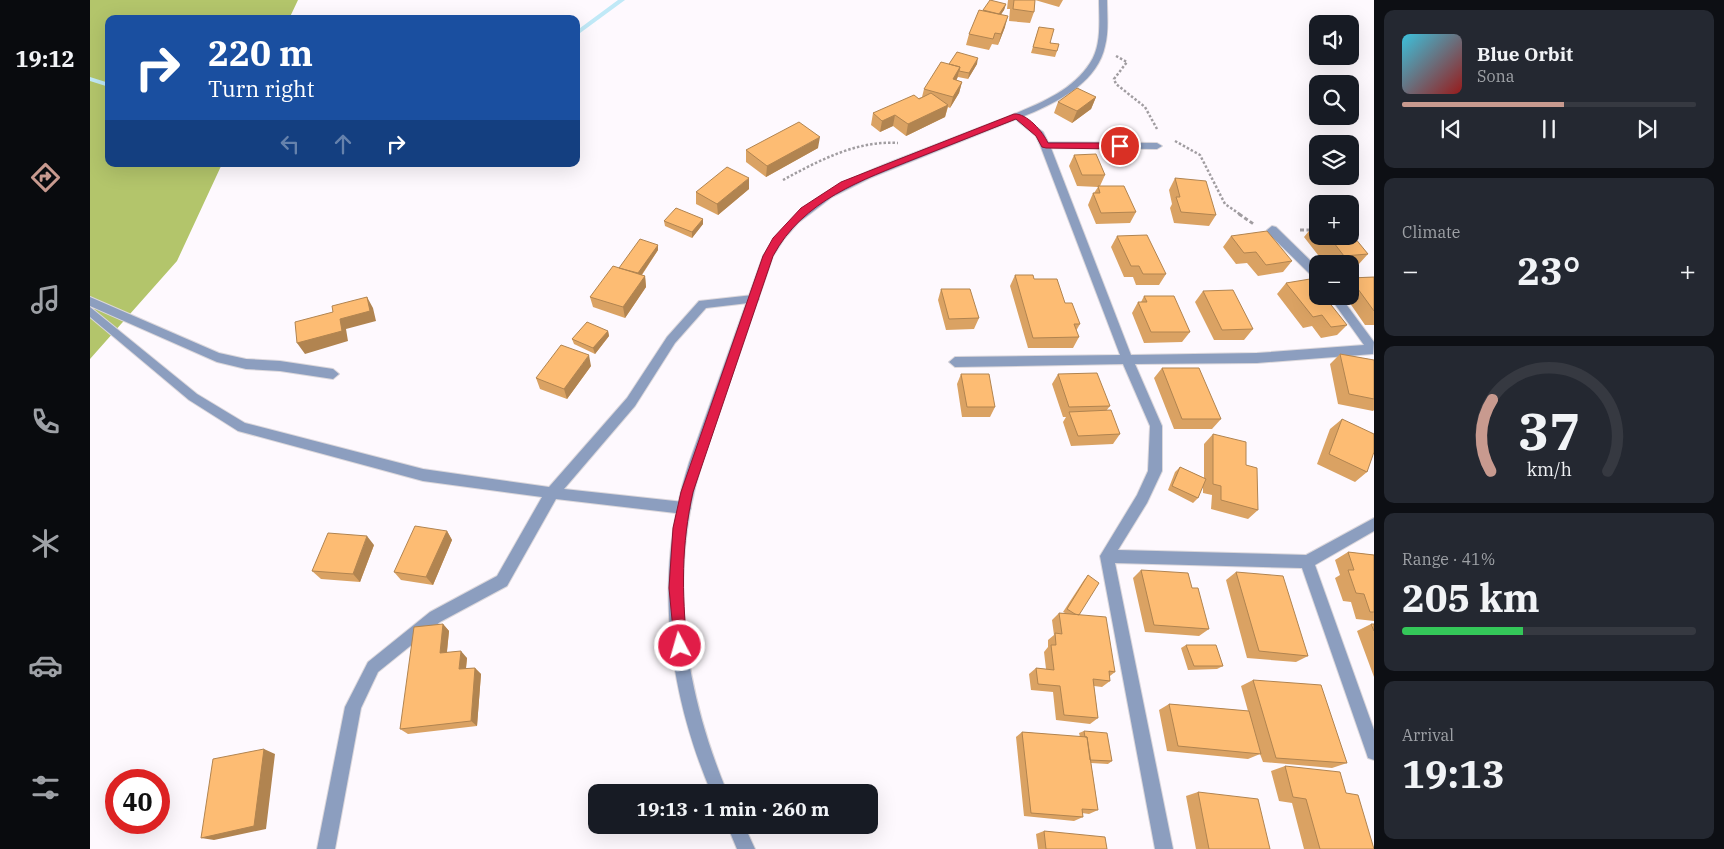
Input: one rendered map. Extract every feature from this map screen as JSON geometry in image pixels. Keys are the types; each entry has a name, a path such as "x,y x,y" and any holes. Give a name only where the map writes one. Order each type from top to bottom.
{"street":[{"path":"717,784 700,746 690,710 680,646 676,578 679,528 697,459 768,256 776,240 804,210 844,184 1017,116 1064,92 1081,79 1095,63 1100,51 1102,37 1103,0"},
{"path":"1017,116 1040,134 1046,145 1127,359 1156,426 1155,471 1142,499 1106,556 1164,849"},
{"path":"1046,145 1157,146"},
{"path":"1272,230 1309,265"},
{"path":"326,849 353,707 374,667 435,617 502,581 552,494 631,402 671,340 703,304 753,299"},
{"path":"90,301 216,357 246,364 280,366 333,374"},
{"path":"955,362 1257,358 1373,349 1341,305"},
{"path":"90,311 193,397 242,427 423,475 552,494 684,508"},
{"path":"1106,556 1307,562 1374,524"},
{"path":"1307,562 1374,752"},
{"path":"739,834 746,849"}],"path":[{"path":"1116,55 1127,62 1114,79 1116,84 1145,107 1159,132"},
{"path":"1169,138 1191,148 1200,155 1225,204 1259,228 1309,230"},
{"path":"783,180 861,146 884,140 902,144 917,155"}],"green space":[{"path":"90,0 298,0 291,15 105,15 105,167 221,167 177,261 90,359"}],"building":[{"path":"990,0 1006,4 999,14 983,10"},
{"path":"1014,0 1035,0 1034,12 1013,9"},
{"path":"979,10 1008,16 1001,34 995,33 993,39 969,34"},
{"path":"1039,27 1054,29 1050,43 1059,44 1057,51 1033,47"},
{"path":"957,52 978,58 969,73 959,71 960,67 949,64"},
{"path":"941,62 960,67 953,79 962,82 953,97 924,89"},
{"path":"1077,88 1096,97 1077,111 1058,102"},
{"path":"931,93 948,105 908,124 895,115 882,121 873,113 914,95 919,99"},
{"path":"799,122 820,137 767,166 746,150"},
{"path":"1096,154 1105,175 1082,175 1074,155"},
{"path":"727,167 749,178 717,204 696,192"},
{"path":"1175,178 1206,181 1216,215 1181,212 1176,197 1180,197"},
{"path":"1098,186 1124,186 1136,212 1101,213 1093,193 1100,193"},
{"path":"676,208 703,219 692,232 664,221"},
{"path":"1267,231 1292,261 1266,265 1256,252 1244,253 1231,236"},
{"path":"1147,235 1166,274 1143,274 1139,266 1131,266 1117,236"},
{"path":"640,239 658,245 638,273 619,268"},
{"path":"1359,243 1368,254 1356,255 1343,255 1336,245 1359,245"},
{"path":"613,266 645,276 623,307 590,297"},
{"path":"1015,275 1033,275 1034,279 1057,279 1065,303 1072,303 1080,324 1074,324 1079,337 1033,338"},
{"path":"1374,277 1374,311 1359,290 1359,278"},
{"path":"1309,279 1309,305 1331,305 1347,325 1331,327 1322,315 1313,317 1286,283"},
{"path":"941,289 970,289 979,318 949,319"},
{"path":"1233,290 1253,329 1222,330 1203,291"},
{"path":"1144,296 1174,296 1190,332 1151,332 1138,302 1147,302"},
{"path":"367,297 370,311 340,319 342,331 297,343 295,322 333,312 332,306"},
{"path":"587,322 608,331 593,348 572,339"},
{"path":"561,345 589,355 564,389 536,378"},
{"path":"1340,354 1374,360 1374,399 1349,394"},
{"path":"1162,368 1199,368 1221,419 1182,419"},
{"path":"1097,373 1110,406 1069,407 1058,374"},
{"path":"961,374 989,374 995,407 967,407"},
{"path":"1111,410 1120,434 1078,436 1069,412"},
{"path":"1342,419 1374,434 1374,452 1367,472 1329,454"},
{"path":"1213,434 1246,442 1246,465 1257,468 1258,510 1221,500 1221,486 1213,484"},
{"path":"1180,467 1206,479 1198,498 1172,486"},
{"path":"415,526 447,531 426,577 394,572"},
{"path":"328,533 367,536 353,574 312,571"},
{"path":"1348,552 1374,555 1374,612 1370,612 1364,594 1356,593 1348,570 1354,570"},
{"path":"1141,570 1188,573 1192,588 1198,588 1209,629 1154,625"},
{"path":"1236,572 1283,576 1308,656 1259,651"},
{"path":"1088,575 1099,583 1079,615 1075,614 1067,609"},
{"path":"1059,613 1106,617 1115,672 1109,671 1110,681 1093,679 1098,718 1064,715 1060,686 1038,684 1036,668 1054,670 1051,645 1056,645 1055,633 1062,634"},
{"path":"443,624 440,653 461,651 459,669 475,668 471,721 400,729 414,627"},
{"path":"1186,645 1216,645 1223,666 1194,666"},
{"path":"1253,680 1321,685 1347,763 1276,758"},
{"path":"1169,704 1249,711 1261,754 1178,746"},
{"path":"1084,731 1107,733 1112,761 1090,760 1087,737 1085,737"},
{"path":"1022,732 1087,737 1098,810 1082,809 1083,817 1031,813"},
{"path":"264,749 254,826 201,838 213,759"},
{"path":"1285,766 1340,772 1346,793 1358,795 1374,849 1320,849 1306,799 1293,797"},
{"path":"1198,792 1258,799 1270,849 1209,849"},
{"path":"1044,831 1105,837 1107,849 1046,849"}],"waterway":[{"path":"580,31 622,0"},
{"path":"90,79 105,84"}],"route":[{"path":"680,646 676,588 677,559 679,528 687,492 768,256 776,240 788,225 820,198 844,184 1017,116 1040,134 1046,145 1120,146"}]}
